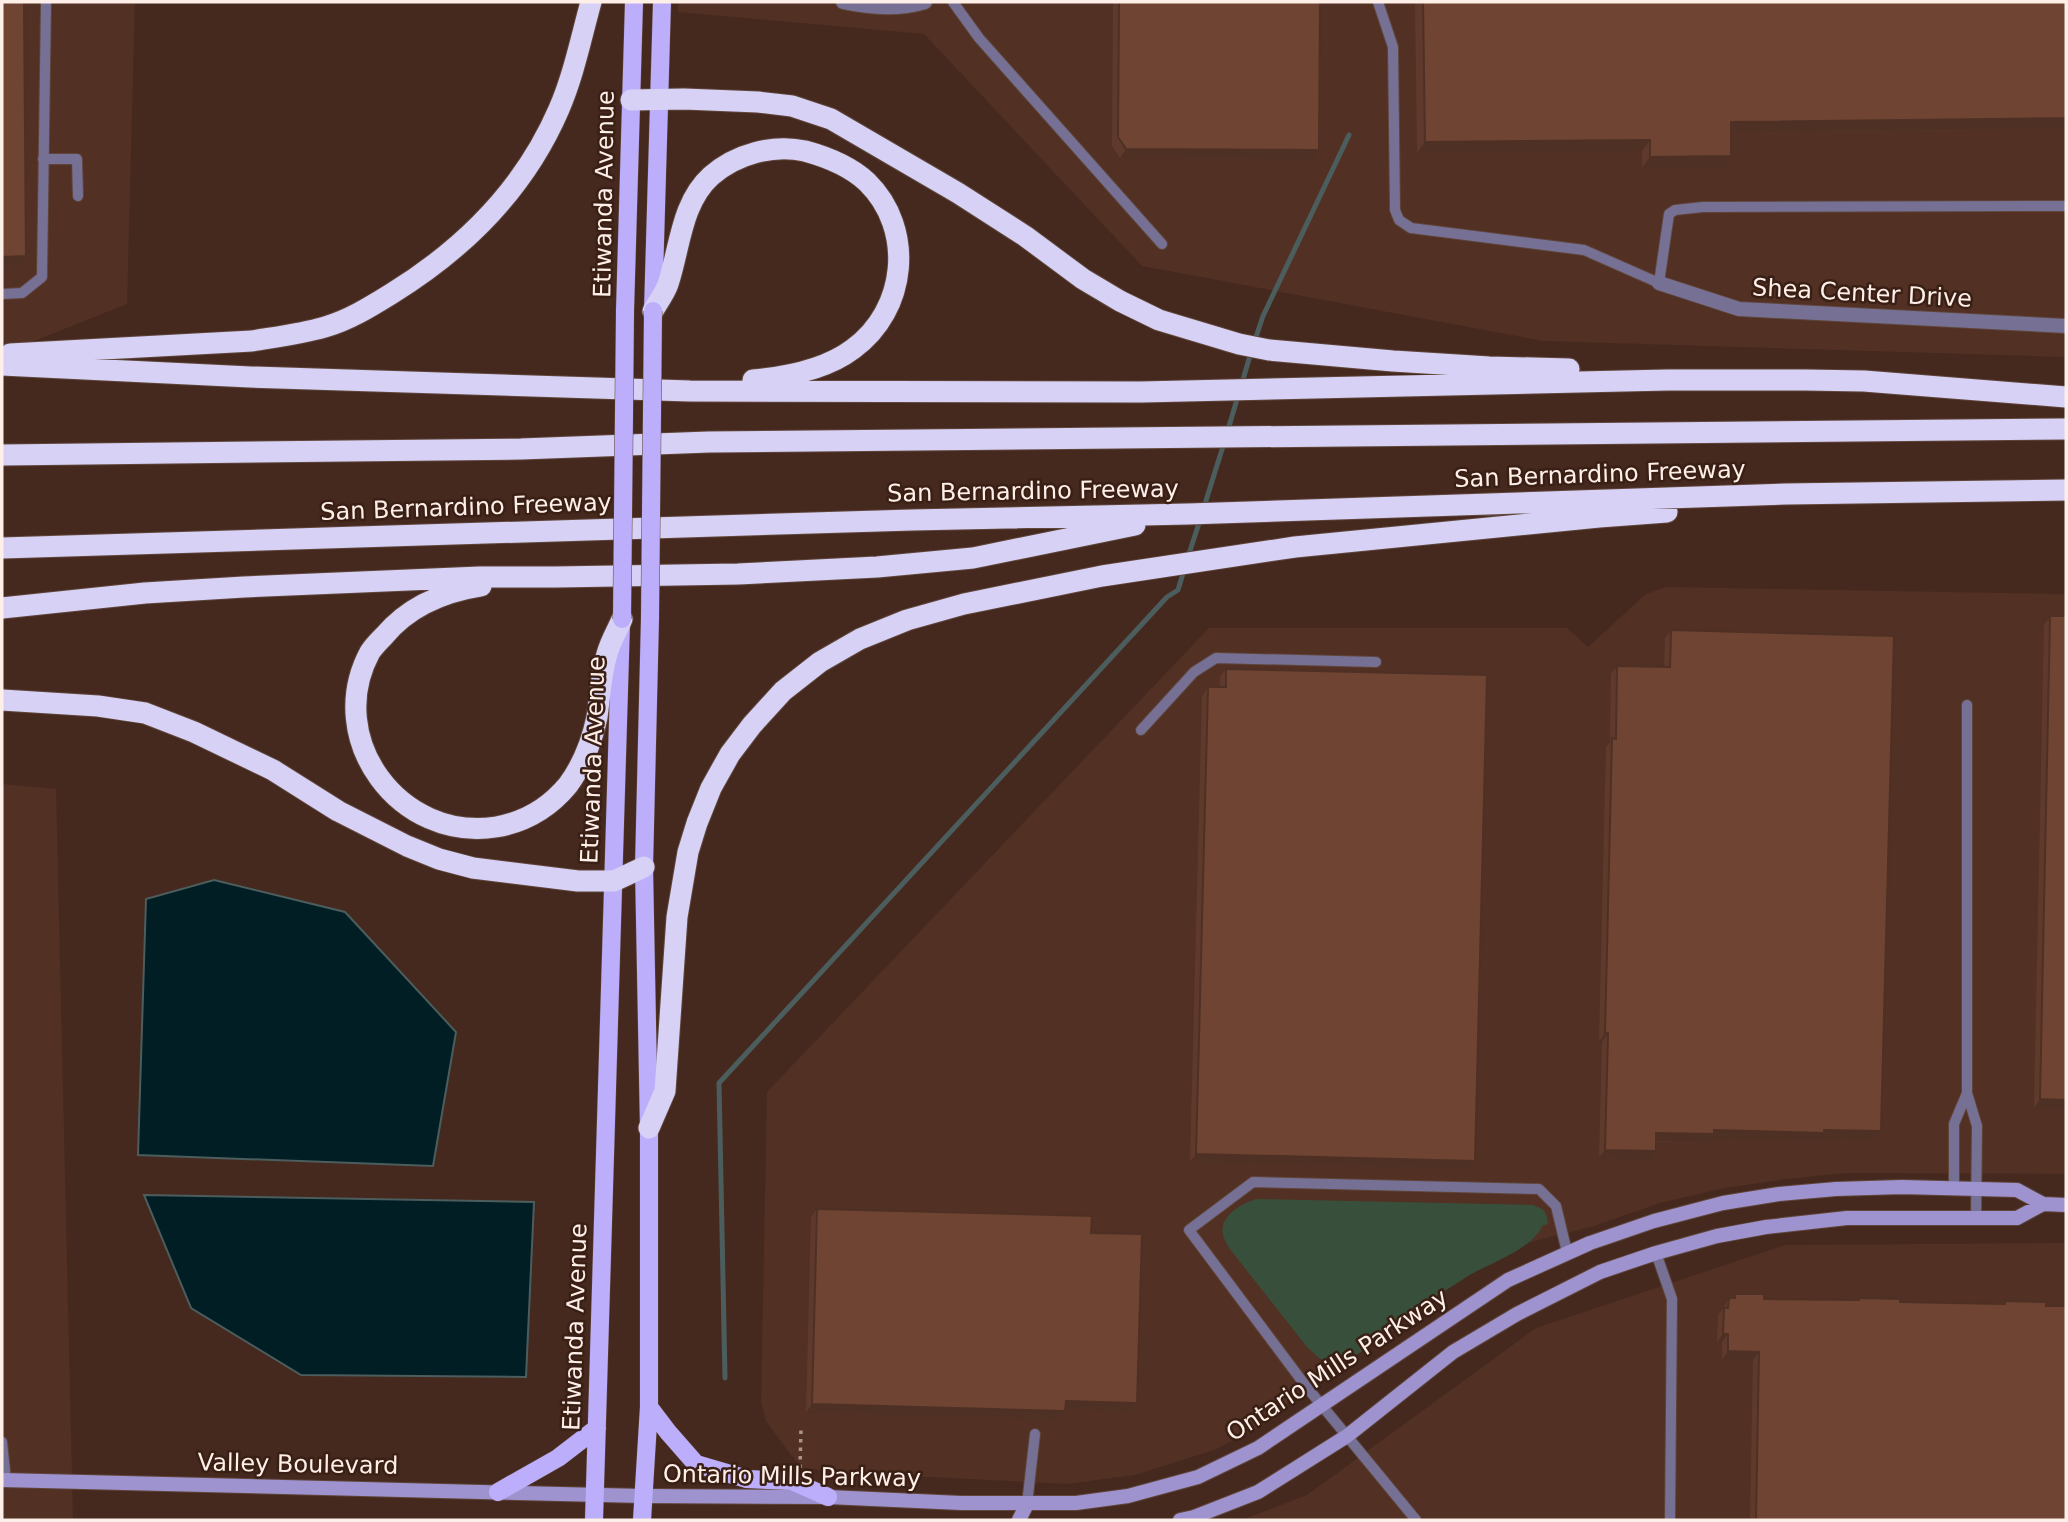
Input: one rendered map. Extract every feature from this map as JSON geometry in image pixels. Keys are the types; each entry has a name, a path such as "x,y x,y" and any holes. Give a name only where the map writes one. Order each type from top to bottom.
{"highway":[{"path":"2,356 252,341 325,327 358,314 425,273 463,242 495,210 521,177 543,143 559,109 573,73 591,2"},
{"path":"631,100 758,102 792,106 831,119 958,193 1025,236 1083,279 1120,301 1159,320 1239,344 1269,350 1489,368 1739,369 1834,373 1864,381"},
{"path":"653,311 667,286 690,207 697,193 710,177 751,154 780,148 795,149 842,164 876,191 891,219 900,247 893,298 871,334 855,348 830,363 768,379 680,382 660,389"},
{"path":"2,365 250,377 660,389 1004,393 1668,380 1864,381 2066,397"},
{"name":"San Bernardino Freeway","path":"2,455 521,449 709,442 2066,429"},
{"name":"San Bernardino Freeway","path":"2,548 1786,494 2066,490"},
{"path":"649,1128 665,1091 677,917 688,852 696,823 711,788 730,754 783,691 820,662 860,639 907,620 964,604 1058,584 1209,559 1294,547 1586,518 1747,506 1786,494"},
{"path":"2,608 145,593 243,587 480,576 766,573 877,567 973,558 1188,514"},
{"path":"556,577 478,587 442,595 414,608 390,628 371,651 356,695 361,742 373,769 388,789 406,806 441,823 478,828 500,826 523,819 554,800 579,768 590,741 607,654 622,620"},
{"path":"2,700 98,706 145,713 194,732 273,770 338,811 407,846 439,859 473,868 562,880 614,881 644,867"}],"main road":[{"name":"Etiwanda Avenue","path":"594,1520 622,620 625,311 634,2"},
{"name":"Etiwanda Avenue","path":"642,1520 649,1407 649,1128 644,867 653,311 662,2"},
{"name":"Ontario Mills Parkway","path":"594,1494 828,1497 1027,1504 1076,1503 1128,1496 1198,1476 1258,1448 1508,1280 1567,1252 1654,1221 1723,1203 1836,1189 1902,1187 2017,1190 2043,1204 2066,1205"},
{"name":"Ontario Mills Parkway","path":"1180,1520 1258,1492 1347,1436 1453,1352 1517,1314 1600,1272 1656,1253 1717,1237 1814,1220 2017,1217 2043,1204"},
{"path":"649,1407 696,1464 747,1479 792,1481 828,1497"},
{"path":"498,1492 558,1458 597,1428"},
{"name":"Valley Boulevard","path":"4,1480 594,1494"},
{"path":"1019,1520 1027,1504"}],"street":[{"path":"843,2 889,8 925,2"},
{"name":"Shea Center Drive","path":"1659,284 1739,309 2066,326"}],"lane":[{"path":"2,293 22,293 42,277 46,2"},
{"path":"953,2 979,38 1162,244"},
{"path":"1378,2 1394,47 1395,210 1399,220 1411,228 1584,250 1659,284 1668,214 1675,210 1703,207 2066,206"},
{"path":"43,159 77,159 78,196"},
{"path":"1141,730 1194,672 1216,658 1376,662"},
{"path":"1967,705 1967,1093 1977,1126 1976,1217"},
{"path":"1954,1189 1954,1124 1967,1093"},
{"path":"1416,1520 1322,1407 1188,1230 1253,1182 1539,1189 1556,1206 1567,1252"},
{"path":"1656,1253 1672,1299 1670,1520"},
{"path":"1027,1504 1035,1434"},
{"path":"2,1442 4,1480"}],"path":[{"path":"799,1470 801,1429"}],"shaded area":[{"path":"2,2 135,2 127,304 27,344 2,343"},
{"path":"678,2 2066,2 2066,357 1543,341 1142,266 924,34 678,12"},
{"path":"1666,587 2066,594 2066,1174 1847,1173 1786,1179 1725,1188 1660,1203 1594,1226 1530,1242 1471,1274 1404,1317 1355,1356 1337,1363 1271,1416 1264,1425 1214,1450 1135,1475 1067,1484 847,1473 803,1468 766,1421 761,1401 767,1092 1209,628 1567,628 1588,647 1646,594"},
{"path":"2,784 56,789 73,1520 2,1520"},
{"path":"2066,1243 2066,1520 1242,1520 1307,1495 1536,1328 1785,1245"}],"green space":[{"path":"1258,1199 1533,1205 1544,1210 1548,1224 1542,1226 1520,1249 1468,1276 1420,1306 1357,1355 1334,1364 1321,1359 1307,1347 1226,1243 1223,1229 1228,1216 1242,1205"}],"water":[{"path":"214,880 345,912 456,1032 433,1166 138,1155 146,899"},
{"path":"144,1195 534,1202 526,1377 301,1375 191,1308"}],"building":[{"path":"2,2 24,2 26,256 3,257 3,262 2,262"},
{"path":"1119,2 1320,2 1319,150 1126,149 1118,137"},
{"path":"1423,2 2066,2 2066,118 1731,122 1731,156 1650,157 1650,140 1425,142"},
{"path":"2050,616 2066,616 2066,1100 2040,1099"},
{"path":"1671,630 1894,636 1881,1131 1824,1130 1824,1133 1714,1130 1714,1134 1656,1133 1656,1151 1605,1150 1612,738 1616,739 1617,666 1670,667"},
{"path":"1226,669 1487,675 1475,1161 1196,1154 1208,687 1226,687"},
{"path":"817,1209 1092,1216 1091,1233 1142,1234 1137,1403 1066,1401 1065,1411 812,1404"},
{"path":"1735,1294 1764,1294 1764,1299 1859,1298 1900,1299 1900,1302 2005,1304 2005,1301 2046,1302 2046,1306 2066,1306 2066,1520 1756,1520 1759,1352 1728,1351 1728,1334 1723,1334 1724,1308 1728,1308 1729,1298 1735,1298"}],"waterway":[{"path":"1254,343 1263,316 1349,135"},
{"path":"1242,383 1251,352"},
{"path":"1227,433 1238,396"},
{"path":"1204,507 1224,443"},
{"path":"1188,557 1200,520"},
{"path":"725,1378 719,1083 1167,597 1178,590 1184,570"}]}
